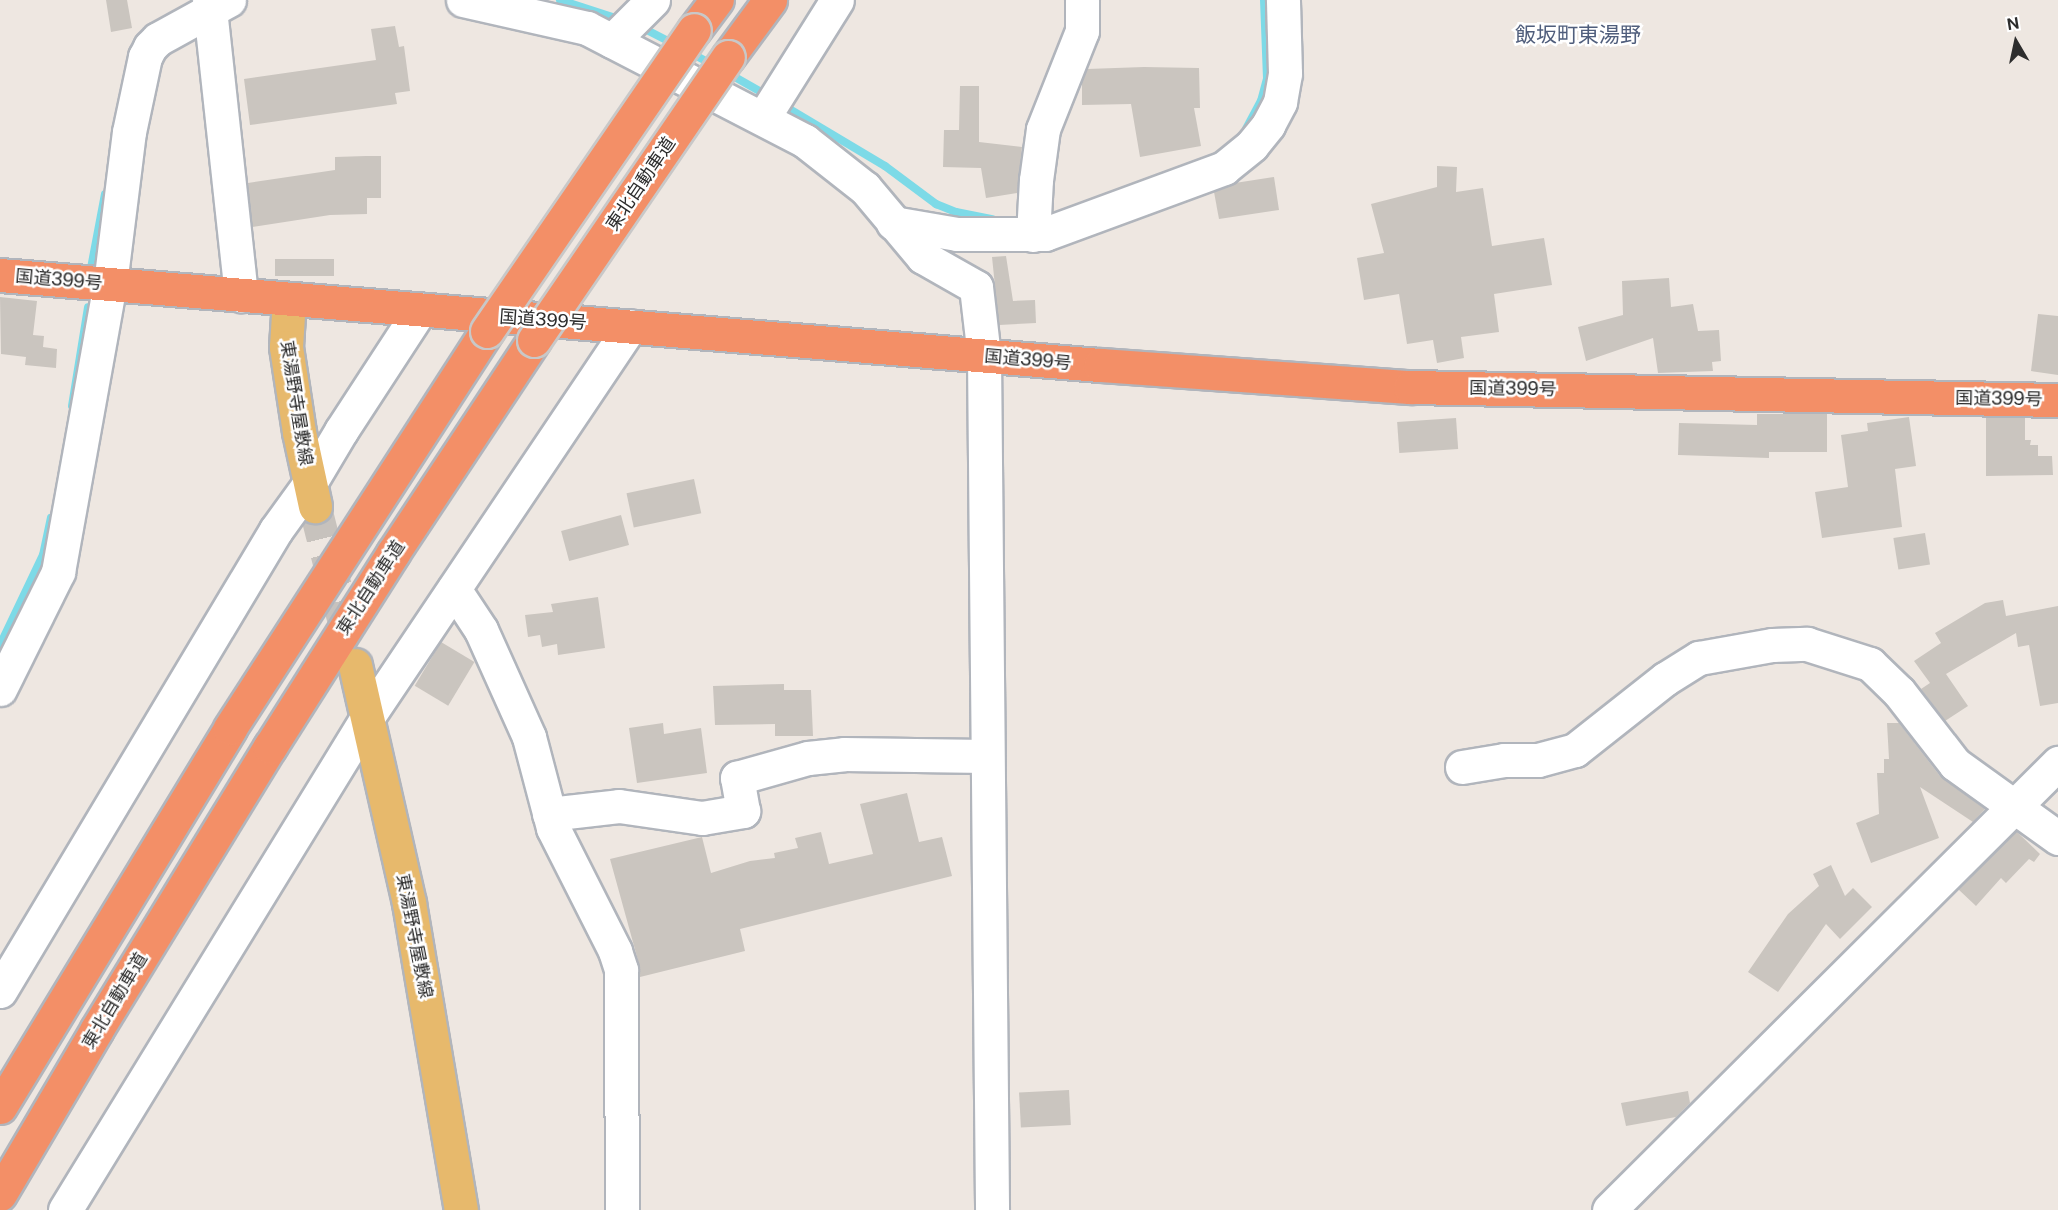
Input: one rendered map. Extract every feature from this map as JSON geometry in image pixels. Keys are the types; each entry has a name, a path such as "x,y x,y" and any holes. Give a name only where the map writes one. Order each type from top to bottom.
{"highway":[{"path":"0,1107 230,728 488,331 694,30 717,0"},
{"name":"東北自動車道","path":"0,1194 97,1029 270,747 393,553 534,340 728,57 770,0"},
{"name":"国道399号","path":"0,275 984,356 1410,387 2058,400"}],"main road":[{"name":"東湯野寺屋敷線","path":"289,299 286,347 312,495"},
{"name":"東湯野寺屋敷線","path":"355,665 409,903 461,1210"}],"street":[{"path":"463,0 556,9 587,28 631,22 770,106 805,141 865,188 892,223 923,257 976,287 984,356 992,1210"},
{"path":"770,106 837,0"},
{"path":"1033,223 1043,129 1082,31 1082,0"},
{"path":"892,223 957,234 1033,223 1067,227 1224,168 1252,145 1268,125 1280,102 1285,73 1283,0"},
{"path":"0,689 58,572 110,284 129,132 145,57 150,47 158,39 214,3 241,295"},
{"path":"0,991 276,530 312,495 341,430 420,310"},
{"path":"65,1210 367,718 630,326"},
{"path":"454,589 481,630 530,737 549,814 562,849 615,951 621,970 622,1210"},
{"path":"1462,767 1504,760 1538,760 1575,750 1665,679 1698,658 1772,645 1807,644 1870,664 1899,692 1955,764 2058,838"},
{"path":"549,814 619,806 702,818 743,811 737,778 808,758 844,754 986,756"},
{"path":"1609,1210 2058,763"}],"building":[{"path":"106,0 127,0 132,28 111,32"},
{"path":"395,26 399,47 404,46 410,91 395,93 397,104 250,125 244,79 376,60 371,29"},
{"path":"1199,68 1200,108 1194,108 1201,146 1140,157 1131,104 1082,105 1082,82 1087,69"},
{"path":"960,86 979,86 979,142 1022,147 1017,193 986,198 981,168 943,167 944,130 959,130"},
{"path":"381,156 381,198 367,198 367,214 330,215 252,227 248,183 335,170 335,157"},
{"path":"1437,166 1457,167 1456,192 1483,188 1492,246 1544,238 1552,285 1494,294 1499,332 1461,337 1464,358 1437,363 1433,340 1407,344 1399,294 1364,300 1357,258 1384,253 1371,204 1437,187"},
{"path":"1274,177 1279,210 1219,219 1214,192 1235,183"},
{"path":"1006,256 1013,301 1035,300 1036,323 999,325 992,257"},
{"path":"275,259 334,259 334,276 275,276"},
{"path":"1669,278 1671,307 1693,304 1698,331 1719,330 1721,361 1712,362 1713,371 1658,373 1653,338 1586,361 1578,327 1623,315 1622,281"},
{"path":"0,297 37,301 33,335 44,336 43,347 57,349 56,368 25,365 26,357 1,354"},
{"path":"2038,314 2058,316 2058,375 2031,371"},
{"path":"1757,414 1827,414 1827,452 1769,452 1769,458 1678,455 1679,423 1757,425"},
{"path":"1909,417 1916,466 1895,469 1902,527 1822,538 1815,492 1848,487 1841,435 1868,431 1867,423"},
{"path":"1986,417 2025,418 2025,440 2031,440 2030,445 2038,445 2038,456 2052,456 2053,475 1986,476"},
{"path":"1456,418 1458,449 1399,453 1397,422"},
{"path":"694,479 701,513 634,528 627,493"},
{"path":"621,515 629,545 569,561 561,531"},
{"path":"1925,533 1930,565 1898,570 1893,538"},
{"path":"598,597 605,648 558,655 557,644 542,647 540,635 528,637 525,615 553,612 551,604"},
{"path":"2003,600 2006,616 2058,606 2058,703 2040,706 2029,645 2018,647 2016,633 1946,674 1968,706 1945,721 1921,689 1930,683 1914,661 1941,643 1935,633 1985,603"},
{"path":"441,642 474,662 448,706 415,686"},
{"path":"784,684 784,690 811,690 813,736 775,736 775,724 715,725 713,686"},
{"path":"663,723 664,734 701,728 707,773 637,783 629,728"},
{"path":"1887,723 1899,723 1940,776 1985,809 1973,822 1920,787 1939,838 1871,863 1856,823 1879,814 1877,773 1884,773 1884,759 1889,759"},
{"path":"907,793 919,842 942,837 952,876 740,929 745,951 640,977 639,964 610,859 702,837 711,873 750,861 775,858 774,853 798,848 795,838 821,832 829,864 873,854 860,804"},
{"path":"2016,831 2040,854 2034,862 2029,859 2006,883 2001,878 1976,906 1958,889"},
{"path":"1831,865 1845,896 1853,888 1872,907 1840,939 1826,924 1778,992 1748,972 1788,914 1819,886 1813,874"},
{"path":"1069,1090 1071,1125 1021,1128 1019,1093"},
{"path":"1688,1091 1690,1103 1676,1117 1626,1126 1621,1103"}],"waterway":[{"path":"560,0 622,20"},
{"path":"1246,129 1261,101 1267,78 1264,0"},
{"path":"639,26 676,45"},
{"path":"689,52 713,65"},
{"path":"726,72 768,96"},
{"path":"781,104 885,166 936,204 956,212 992,219"},
{"path":"91,268 105,194"},
{"path":"72,406 88,307"},
{"path":"0,645 43,555 51,518"}],"tunnel":[{"path":"315,506 351,648"}],"district":[{"name":"飯坂町東湯野","path":"1578,35"}]}
